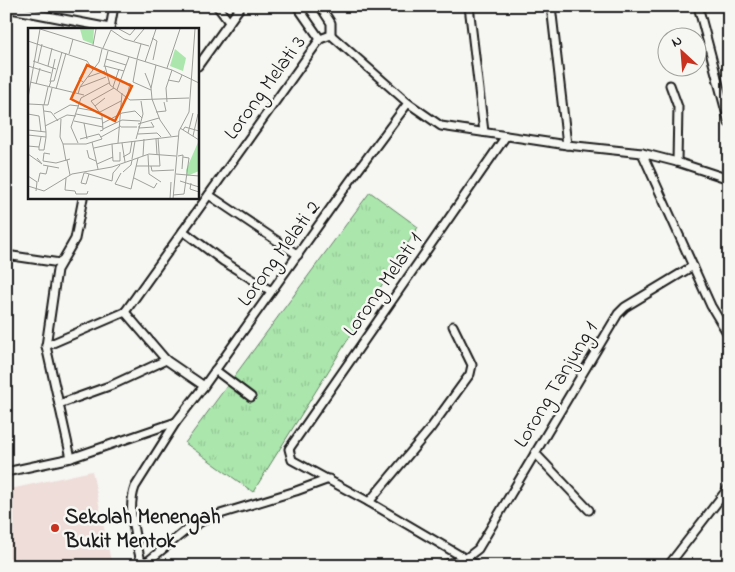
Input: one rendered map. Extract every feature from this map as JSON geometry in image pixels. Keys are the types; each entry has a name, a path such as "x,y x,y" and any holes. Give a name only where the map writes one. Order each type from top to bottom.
{"street":[{"path":"6,8 110,28 114,6"},
{"path":"217,6 229,22"},
{"path":"199,65 241,6"},
{"path":"297,6 320,39"},
{"path":"320,6 331,23 332,35 408,103 441,126 642,154 677,162 729,179"},
{"path":"469,6 484,132"},
{"path":"551,6 567,145"},
{"path":"698,6 729,123"},
{"name":"Lorong Melati 3","path":"125,312 320,39 332,35"},
{"path":"670,85 678,107 677,162"},
{"name":"Lorong Melati 2","path":"142,566 132,515 132,496 135,488 176,422 408,103"},
{"name":"Lorong Melati 1","path":"329,479 292,460 289,452 506,136"},
{"path":"642,154 711,306 729,336"},
{"path":"209,195 298,255"},
{"path":"71,458 46,346 57,270 75,239 83,199"},
{"path":"183,232 271,291"},
{"path":"6,255 60,263"},
{"name":"Lorong Tanjung 1","path":"465,559 478,549 618,314 625,307 693,266"},
{"path":"46,346 125,312 166,360 204,386"},
{"path":"369,502 430,429 470,374 472,365 452,326"},
{"path":"59,404 112,385 166,360"},
{"path":"215,370 251,397"},
{"path":"6,472 71,458 176,422"},
{"path":"535,453 589,510"},
{"path":"142,566 184,532 207,518 329,479 478,566"},
{"path":"668,566 729,487"},
{"path":"440,566 465,559"}],"shaded area":[{"name":"Sekolah Menengah Bukit Mentok","path":"92,471 112,566 6,566 6,490"}],"green space":[{"path":"370,192 418,227 253,492 185,443"}],"place":[{"name":"Sekolah Menengah Bukit Mentok","path":"55,528"}]}
